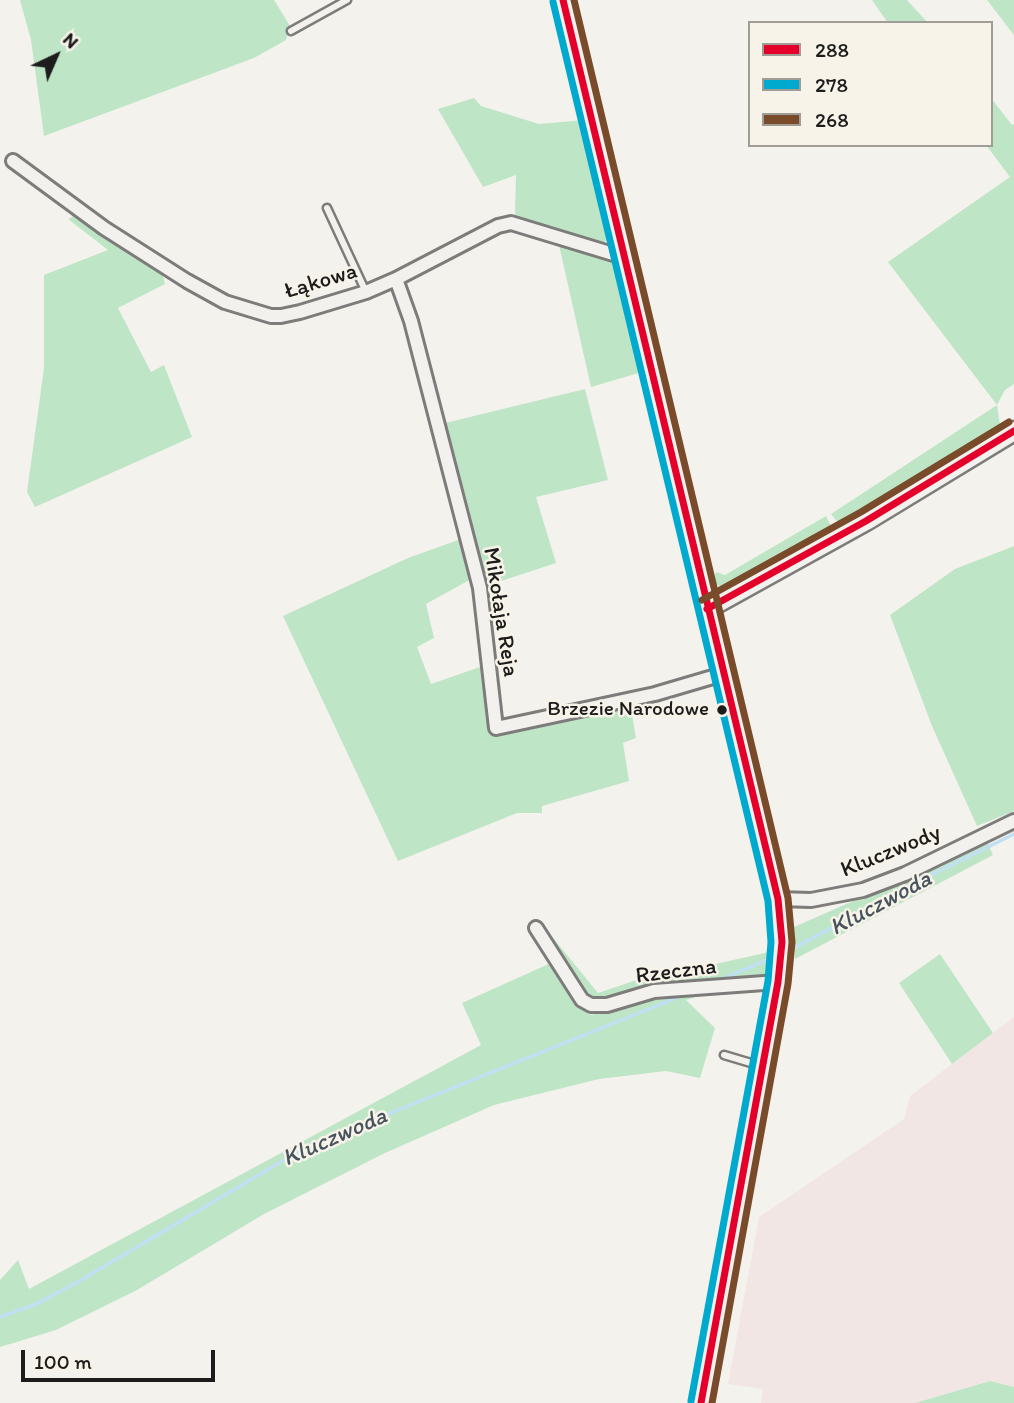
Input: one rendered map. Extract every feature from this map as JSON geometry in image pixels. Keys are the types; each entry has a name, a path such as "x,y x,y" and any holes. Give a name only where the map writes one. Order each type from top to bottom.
{"street":[{"path":"563,0 778,899 782,942 779,977 701,1403"},
{"name":"Łąkowa","path":"13,161 104,228 187,281 225,302 263,314 281,316 366,292 498,226 511,223 623,257"},
{"name":"Mikołaja Reja","path":"396,279 411,321 480,588 496,728 654,694 723,674"},
{"path":"707,609 866,521 1012,433"},
{"name":"Kluczwody","path":"778,899 811,900 863,890 905,874 1014,821"},
{"name":"Rzeczna","path":"536,928 582,1000 591,1005 607,1005 654,992 779,977"}],"lane":[{"path":"290,31 346,0"},
{"path":"327,208 366,292"},
{"path":"724,1055 763,1066"}],"shaded area":[{"path":"1014,1017 1014,1387 990,1381 915,1403 761,1403 763,1389 728,1384 759,1217 904,1119 910,1096"}],"green space":[{"path":"20,0 274,0 290,26 286,40 254,58 44,136 31,40"},
{"path":"872,0 907,0 926,21 887,21"},
{"path":"987,0 1014,0 1014,35"},
{"path":"474,98 481,106 539,124 584,120 609,239 599,245 517,218 516,175 483,187 438,109"},
{"path":"993,101 1012,125 1014,124 1014,384 1005,390 997,405 888,262 1010,177 988,147 993,147"},
{"path":"78,214 160,270 165,284 118,308 151,372 164,365 192,437 35,507 27,492 44,368 44,275 108,250 68,219"},
{"path":"559,245 616,260 642,372 591,387"},
{"path":"585,389 608,480 536,497 556,563 486,586 441,424"},
{"path":"997,405 1001,432 840,525 831,514"},
{"path":"826,516 832,528 728,590 713,583 716,572 725,575"},
{"path":"461,539 473,578 426,604 434,638 417,647 431,684 483,666 493,730 630,703 636,738 623,743 629,781 542,806 542,813 517,813 398,861 283,616 408,558"},
{"path":"1014,546 1014,811 977,826 932,726 890,615 955,569"},
{"path":"987,842 993,855 795,959 794,927"},
{"path":"541,923 598,993 651,975 652,978 774,951 770,977 653,986 598,1001 583,991 538,925"},
{"path":"940,954 993,1033 952,1064 899,983"},
{"path":"553,962 591,1015 668,995 709,993 686,1000 715,1028 700,1078 666,1071 599,1079 494,1105 385,1153 264,1214 137,1290 56,1330 0,1347 0,1280 18,1260 29,1289 481,1045 462,1003"},
{"path":"990,1381 1014,1387 1014,1403 915,1403"}],"waterway":[{"name":"Kluczwoda","path":"786,952 1014,834"},
{"name":"Kluczwoda","path":"715,982 776,956"},
{"name":"Kluczwoda","path":"0,1317 36,1304 76,1283 306,1147 686,994"}],"transit line":[{"name":"288","path":"563,0 778,899 782,942 778,982 701,1403"},
{"name":"268","path":"574,0 788,898 792,942 788,984 712,1403"},
{"name":"278","path":"553,2 768,901 771,942 768,981 691,1401"},
{"name":"268","path":"702,600 861,512 1009,422"},
{"name":"288","path":"707,609 866,521 1014,431"}],"place":[{"name":"Brzezie Narodowe","path":"722,710"}]}
